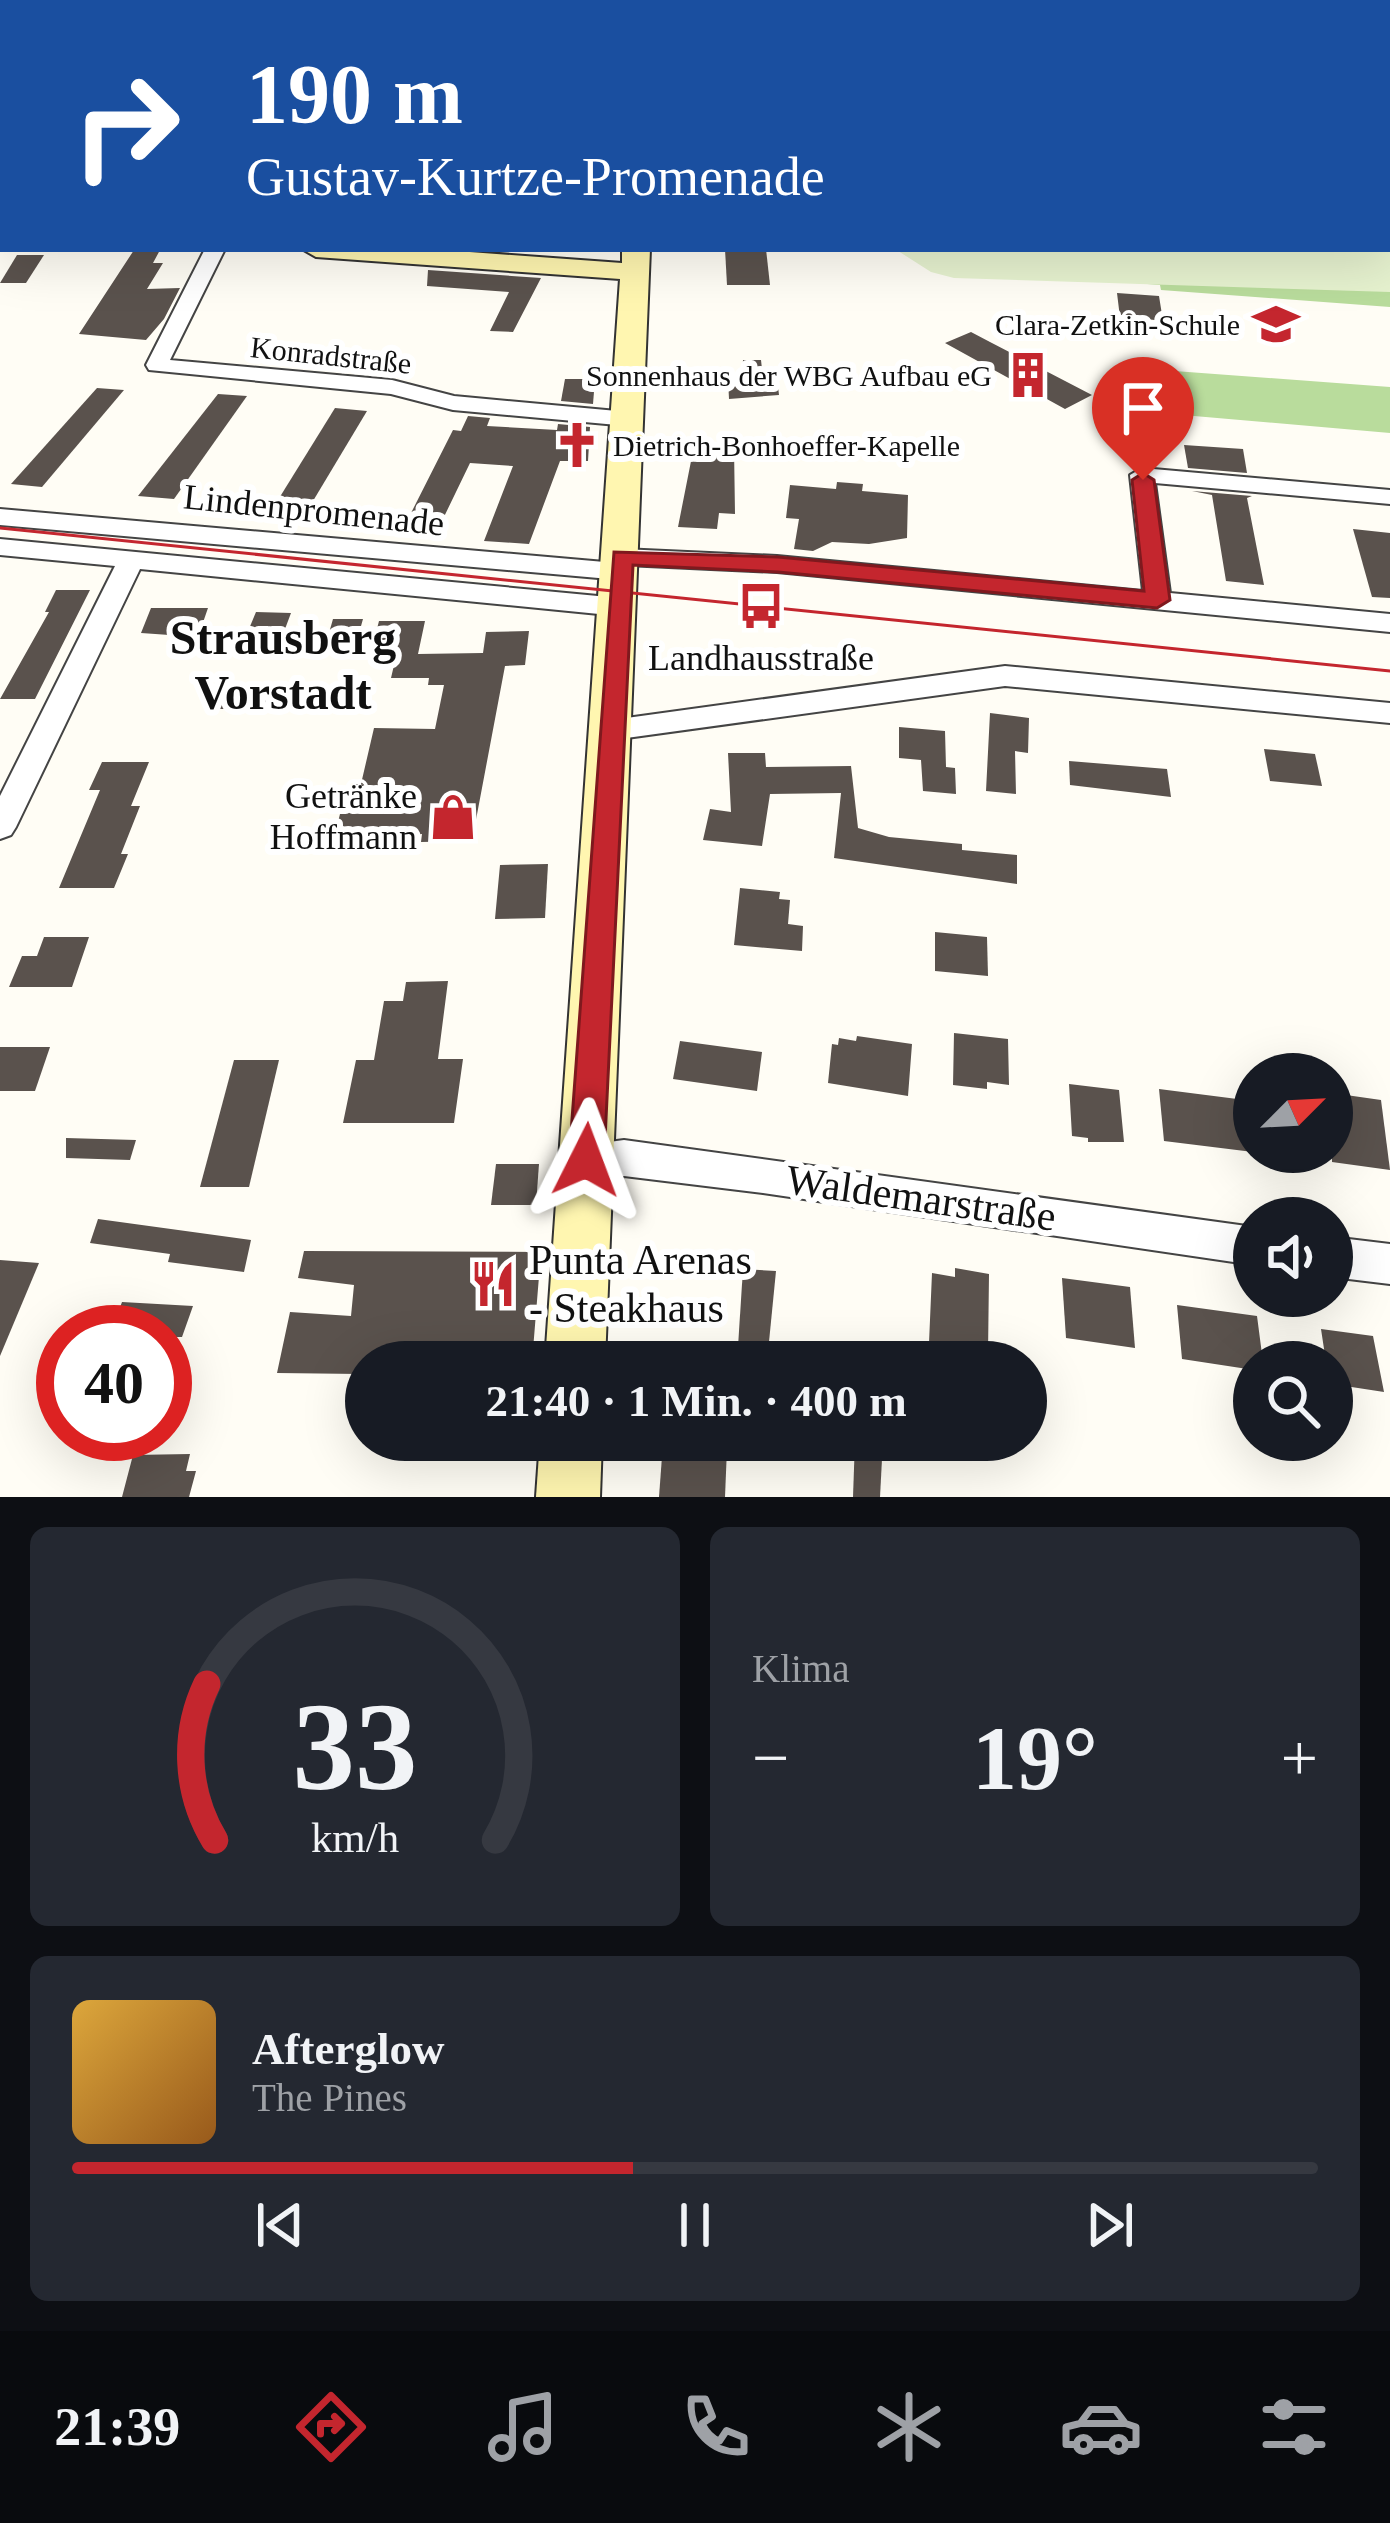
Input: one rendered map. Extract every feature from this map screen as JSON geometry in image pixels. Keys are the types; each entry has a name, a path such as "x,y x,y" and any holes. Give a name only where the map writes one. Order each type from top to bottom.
{"street":[{"name":"Konradstraße","path":"214,252 157,365 392,387 453,403 628,418"},
{"path":"403,252 635,260 576,1341"},
{"path":"1157,600 1142,475 1390,496"},
{"name":"Lindenpromenade","path":"0,517 620,579"},
{"name":"Lindenpromenade","path":"0,547 131,562 620,579"},
{"path":"0,827 131,562"},
{"path":"620,579 778,565 1390,623"},
{"path":"612,730 1006,676 1390,713"},
{"name":"Waldemarstraße","path":"586,1160 625,1157 764,1174 1233,1243"},
{"path":"1353,1260 1390,1264"},
{"path":"568,1497 570,1461"}],"green space":[{"path":"900,252 1390,252 1390,292 954,278 931,272"},
{"path":"1179,252 1390,252 1390,307 1161,290 1160,285 1122,282"},
{"path":"1161,370 1390,387 1390,433 1171,414"}],"building":[{"path":"133,252 159,252 153,263 163,263 147,289 180,288 146,340 79,334"},
{"path":"725,252 766,252 770,285 727,285"},
{"path":"17,255 44,255 26,283 0,283"},
{"path":"428,270 541,278 513,332 490,331 509,292 427,286"},
{"path":"1117,293 1159,296 1163,321 1146,319 1148,336 1122,334"},
{"name":"Sonnenhaus der WBG Aufbau eG","path":"971,332 1092,395 1065,409 945,343"},
{"path":"743,360 761,360 762,369 776,369 779,395 729,399 728,379 742,379"},
{"path":"565,379 595,379 593,404 561,401"},
{"path":"97,388 124,390 42,487 11,484"},
{"path":"218,394 247,396 174,499 138,496"},
{"path":"335,408 367,411 307,511 273,508"},
{"path":"468,416 490,418 487,426 590,427 588,461 560,461 529,544 484,541 513,466 470,463 441,523 408,519 453,430 461,431"},
{"path":"1184,445 1243,449 1247,473 1188,468"},
{"path":"694,446 734,447 735,514 719,513 717,529 678,527"},
{"path":"837,482 863,484 862,491 908,495 907,538 869,544 832,542 813,551 794,549 799,519 786,518 790,485 836,489"},
{"path":"1192,491 1252,496 1247,498 1264,585 1226,581 1212,495"},
{"path":"1353,529 1390,533 1390,598 1372,597"},
{"path":"56,590 90,590 35,699 0,699 49,612 45,612"},
{"path":"151,608 208,608 198,637 141,633"},
{"path":"256,612 291,613 282,637 246,636"},
{"path":"333,619 363,619 357,640 327,640"},
{"path":"379,621 425,621 418,654 483,653 486,632 529,631 525,665 505,666 472,841 421,842 422,834 333,842 345,794 361,784 374,728 435,729 444,685 428,685 429,678 391,678 398,648 372,648"},
{"path":"274,688 268,709 208,709 215,689"},
{"path":"990,713 1029,718 1028,753 1015,751 1016,794 986,791"},
{"path":"899,727 945,731 946,767 955,768 956,794 923,791 921,760 899,758"},
{"path":"1264,749 1315,754 1322,786 1270,781"},
{"path":"728,753 765,753 766,767 851,766 858,828 889,837 962,844 962,850 1017,855 1017,884 834,858 841,793 770,794 762,846 703,840 710,809 731,812"},
{"path":"1069,761 1167,769 1171,797 1070,785"},
{"path":"102,762 149,762 131,806 140,806 121,854 128,854 114,888 59,888 100,790 89,790"},
{"path":"548,864 545,918 495,919 500,865"},
{"path":"740,888 780,892 779,899 790,900 788,924 803,926 802,951 734,945"},
{"path":"935,932 987,937 988,976 935,971"},
{"path":"44,937 89,937 72,987 9,987 22,956 37,956"},
{"path":"448,981 438,1059 463,1059 454,1123 343,1123 356,1060 374,1060 384,1001 403,1001 406,982"},
{"path":"954,1033 1008,1039 1009,1085 987,1082 987,1089 953,1085"},
{"path":"857,1036 912,1044 908,1096 828,1083 832,1044 838,1045 839,1038 856,1041"},
{"path":"680,1041 762,1052 757,1091 673,1079"},
{"path":"0,1047 50,1047 35,1091 0,1091"},
{"path":"234,1060 279,1060 249,1187 200,1187"},
{"path":"1069,1084 1119,1090 1124,1142 1088,1142 1088,1138 1072,1136"},
{"path":"1159,1089 1233,1098 1233,1150 1164,1141"},
{"path":"1353,1096 1381,1100 1390,1170 1353,1165"},
{"path":"66,1138 136,1140 130,1160 66,1158"},
{"path":"496,1164 539,1164 536,1205 491,1205"},
{"path":"98,1219 251,1240 244,1272 168,1262 170,1254 90,1243"},
{"path":"304,1251 541,1252 534,1341 345,1341 345,1374 277,1373 290,1312 351,1316 354,1285 298,1278"},
{"path":"0,1260 39,1263 0,1356"},
{"path":"955,1268 989,1274 988,1341 929,1341 932,1273 955,1277"},
{"path":"743,1269 776,1271 769,1341 738,1341"},
{"path":"1062,1278 1130,1287 1135,1348 1066,1338"},
{"path":"1177,1305 1257,1317 1260,1341 1233,1341 1233,1367 1182,1359"},
{"path":"1321,1329 1373,1336 1384,1392 1353,1387 1353,1341 1323,1341"},
{"path":"131,1461 188,1461 186,1471 196,1471 189,1497 122,1497"},
{"path":"662,1461 726,1461 725,1497 659,1497"},
{"path":"854,1461 882,1461 880,1497 853,1497"}],"tram line":[{"path":"0,528 1390,671"}],"place":[{"name":"Clara-Zetkin-Schule","path":"1276,324"},
{"name":"Sonnenhaus der WBG Aufbau eG","path":"1028,375"},
{"name":"Dietrich-Bonhoeffer-Kapelle","path":"577,445"},
{"name":"Landhausstraße","path":"761,606"},
{"name":"Getränke Hoffmann","path":"453,817"},
{"name":"Punta Arenas - Steakhaus","path":"493,1284"}],"district":[{"name":"Strausberg Vorstadt","path":"283,664"}],"route":[{"path":"586,1160 622,557 778,565 1157,600 1143,480"}]}
